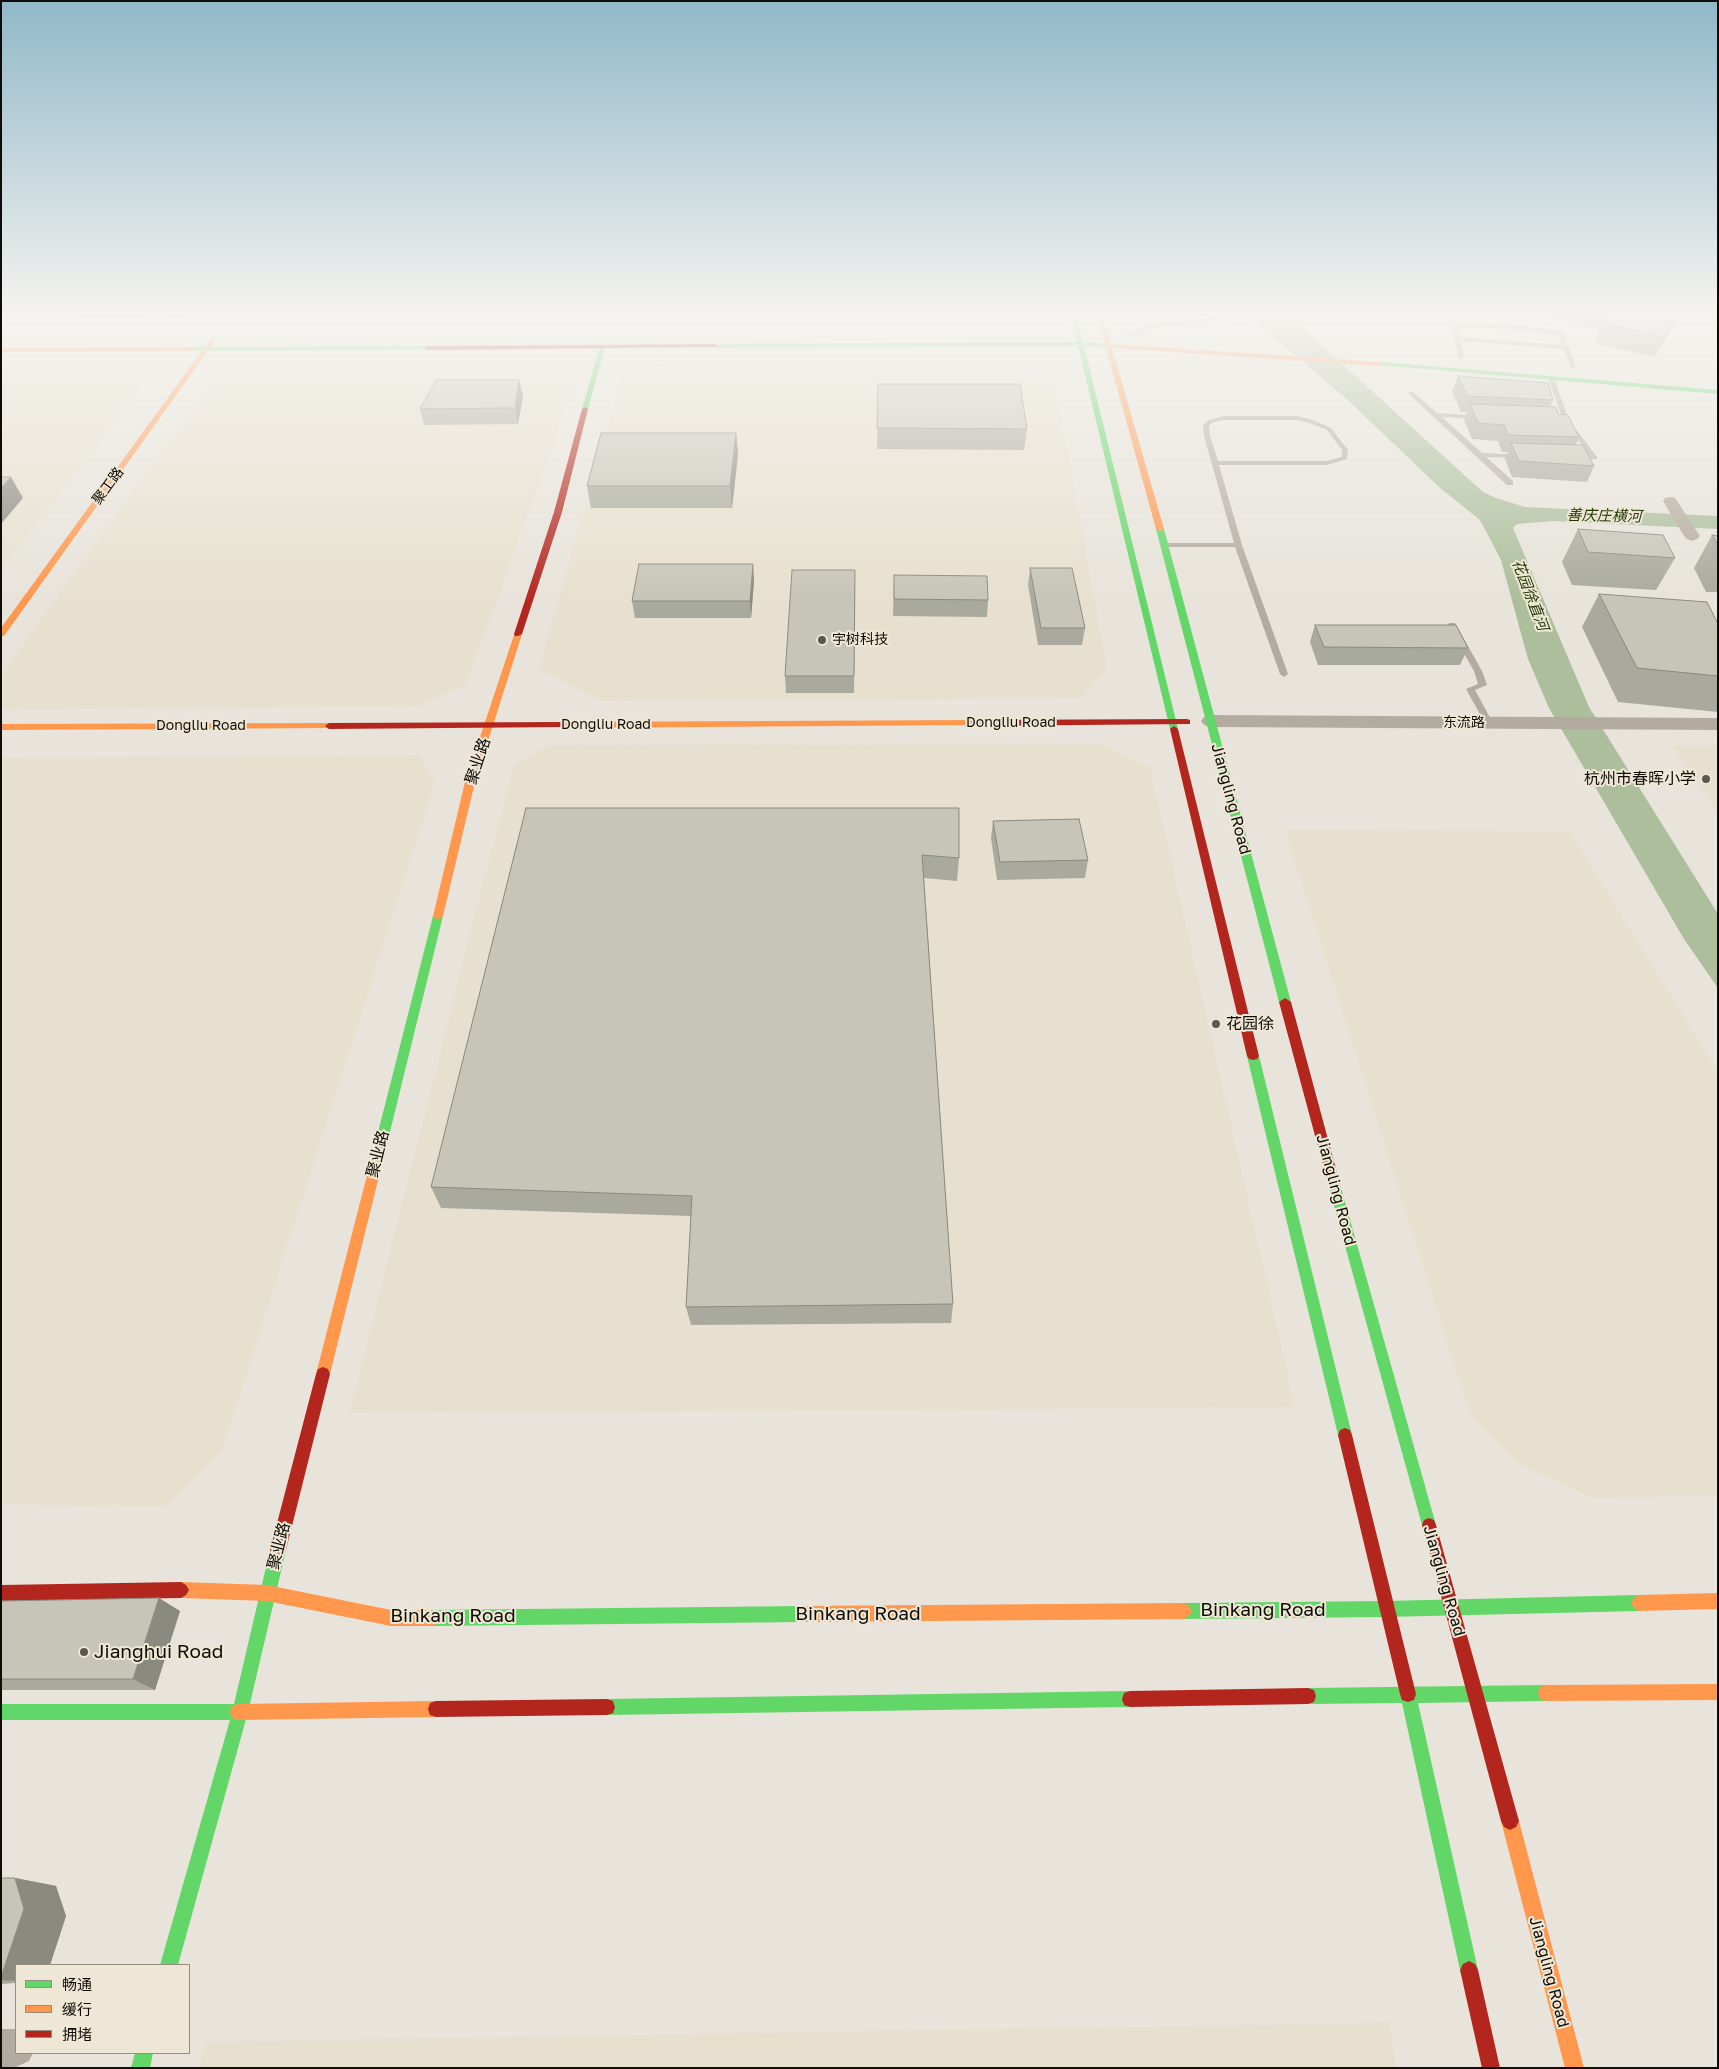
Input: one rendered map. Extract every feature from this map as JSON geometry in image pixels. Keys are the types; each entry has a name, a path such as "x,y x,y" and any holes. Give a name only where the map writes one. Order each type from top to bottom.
{"main road":[{"name":"聚工路","path":"1,634 164,409"},
{"name":"聚业路","path":"169,1964 240,1712 267,1593 412,1024 470,782 558,512 586,409"},
{"path":"1095,409 1408,1695 1491,2068"},
{"name":"Jiangling Road","path":"1125,409 1165,545 1329,1166 1476,1694 1575,2068"},
{"name":"Dongliu Road","path":"1,727 1210,721"},
{"name":"Binkang Road","path":"1,1593 180,1590 267,1593 391,1618 1386,1609 1718,1600"},
{"path":"1,1712 240,1712 1718,1692"},
{"path":"140,2068 144,2054"}],"street":[{"path":"1670,501 1692,536"},
{"name":"东流路","path":"1210,721 1718,724"},
{"path":"1,2048 15,2048"}],"lane":[{"path":"1428,409 1510,483"},
{"path":"1562,409 1566,420 1596,458 1566,458"},
{"path":"1435,415 1491,417"},
{"path":"1215,463 1327,463 1345,458 1345,450 1329,429 1311,421 1298,418 1224,418 1211,421 1206,425 1215,463 1235,529 1238,545 1284,674"},
{"path":"1556,420 1566,420"},
{"path":"1480,455 1528,456"},
{"path":"1165,545 1238,545"},
{"path":"1452,625 1478,671 1483,685 1470,689 1489,723"}],"shaded area":[{"path":"1,409 125,409 1,568"},
{"path":"192,409 566,409 466,684 421,705 5,710 1,702 1,675"},
{"path":"613,409 1060,409 1107,670 1081,698 601,701 539,669"},
{"path":"1099,744 1150,767 1295,1407 349,1413 513,766 548,745"},
{"name":"杭州市春晖小学","path":"1672,746 1718,746 1718,813"},
{"path":"420,755 435,782 223,1448 165,1506 1,1504 1,758"},
{"path":"1285,830 1570,832 1718,1072 1718,1496 1590,1497 1518,1464 1470,1414"},
{"path":"1389,2023 1397,2068 199,2068 206,2042"}],"water":[{"path":"1357,409 1391,409 1483,492 1525,507 1718,516 1718,529 1552,521 1517,524 1513,528 1589,707 1718,914 1718,988 1684,939 1549,708 1528,659 1501,560 1480,520 1439,487"}],"building":[{"path":"877,409 1024,409 1027,429 877,428"},
{"path":"1472,409 1556,409 1558,414 1568,415 1579,437 1508,435 1504,425 1478,423"},
{"path":"601,433 736,433 730,486 587,486"},
{"path":"1511,443 1583,445 1594,466 1519,461"},
{"path":"1,477 11,477 1,488"},
{"path":"1578,529 1663,535 1675,558 1588,552"},
{"path":"1712,535 1718,536 1718,545"},
{"path":"639,564 753,564 750,601 632,601"},
{"path":"1030,568 1072,568 1085,628 1041,628"},
{"name":"宇树科技","path":"792,570 855,570 854,676 785,676"},
{"path":"894,575 987,576 988,600 894,599"},
{"path":"1599,594 1707,602 1718,624 1718,676 1637,668"},
{"path":"1315,625 1456,625 1468,648 1324,647"},
{"path":"526,808 959,808 959,858 922,855 953,1304 686,1307 692,1196 431,1187"},
{"path":"1079,819 1088,860 1000,862 993,821"},
{"path":"159,1598 133,1679 1,1679 1,1601"},
{"path":"1,1878 15,1878 24,1909 1,1977"}],"traffic: fast":[{"path":"1096,409 1174,729"},
{"path":"1160,529 1285,1002"},
{"path":"380,1148 438,916"},
{"path":"1253,1056 1345,1435"},
{"path":"1334,1184 1429,1525"},
{"path":"169,1964 240,1712 278,1550"},
{"path":"1184,1611 1386,1609 1639,1603"},
{"path":"431,1618 803,1614"},
{"path":"1308,1696 1546,1693"},
{"path":"1408,1694 1469,1970"},
{"path":"607,1707 1130,1699"},
{"path":"1,1712 238,1712"},
{"path":"140,2068 144,2054"}],"traffic: slow":[{"path":"1,634 163,409"},
{"path":"1126,409 1160,529"},
{"path":"438,916 470,782 518,634"},
{"path":"563,725 972,723"},
{"path":"1,727 329,726"},
{"path":"323,1374 380,1148"},
{"path":"181,1590 267,1593 391,1618 431,1618"},
{"path":"1639,1603 1718,1601"},
{"path":"803,1614 1184,1611"},
{"path":"1546,1693 1718,1692"},
{"path":"238,1712 436,1709"},
{"path":"1510,1821 1575,2068"}],"traffic: jam":[{"path":"518,634 558,512 585,409"},
{"path":"972,723 1187,722"},
{"path":"329,726 563,725"},
{"path":"1174,729 1253,1056"},
{"path":"1285,1002 1334,1184"},
{"path":"278,1550 323,1374"},
{"path":"1345,1435 1408,1694"},
{"path":"1429,1525 1510,1821"},
{"path":"1,1593 181,1590"},
{"path":"1130,1699 1308,1696"},
{"path":"436,1709 607,1707"},
{"path":"1469,1970 1491,2068"}],"place":[{"name":"宇树科技","path":"822,640"},
{"name":"杭州市春晖小学","path":"1706,779"},
{"name":"花园徐","path":"1216,1024"},
{"name":"Jianghui Road","path":"84,1652"}],"water label":[{"name":"善庆庄横河","path":"1604,516"},
{"name":"花园徐直河","path":"1530,595"}]}
